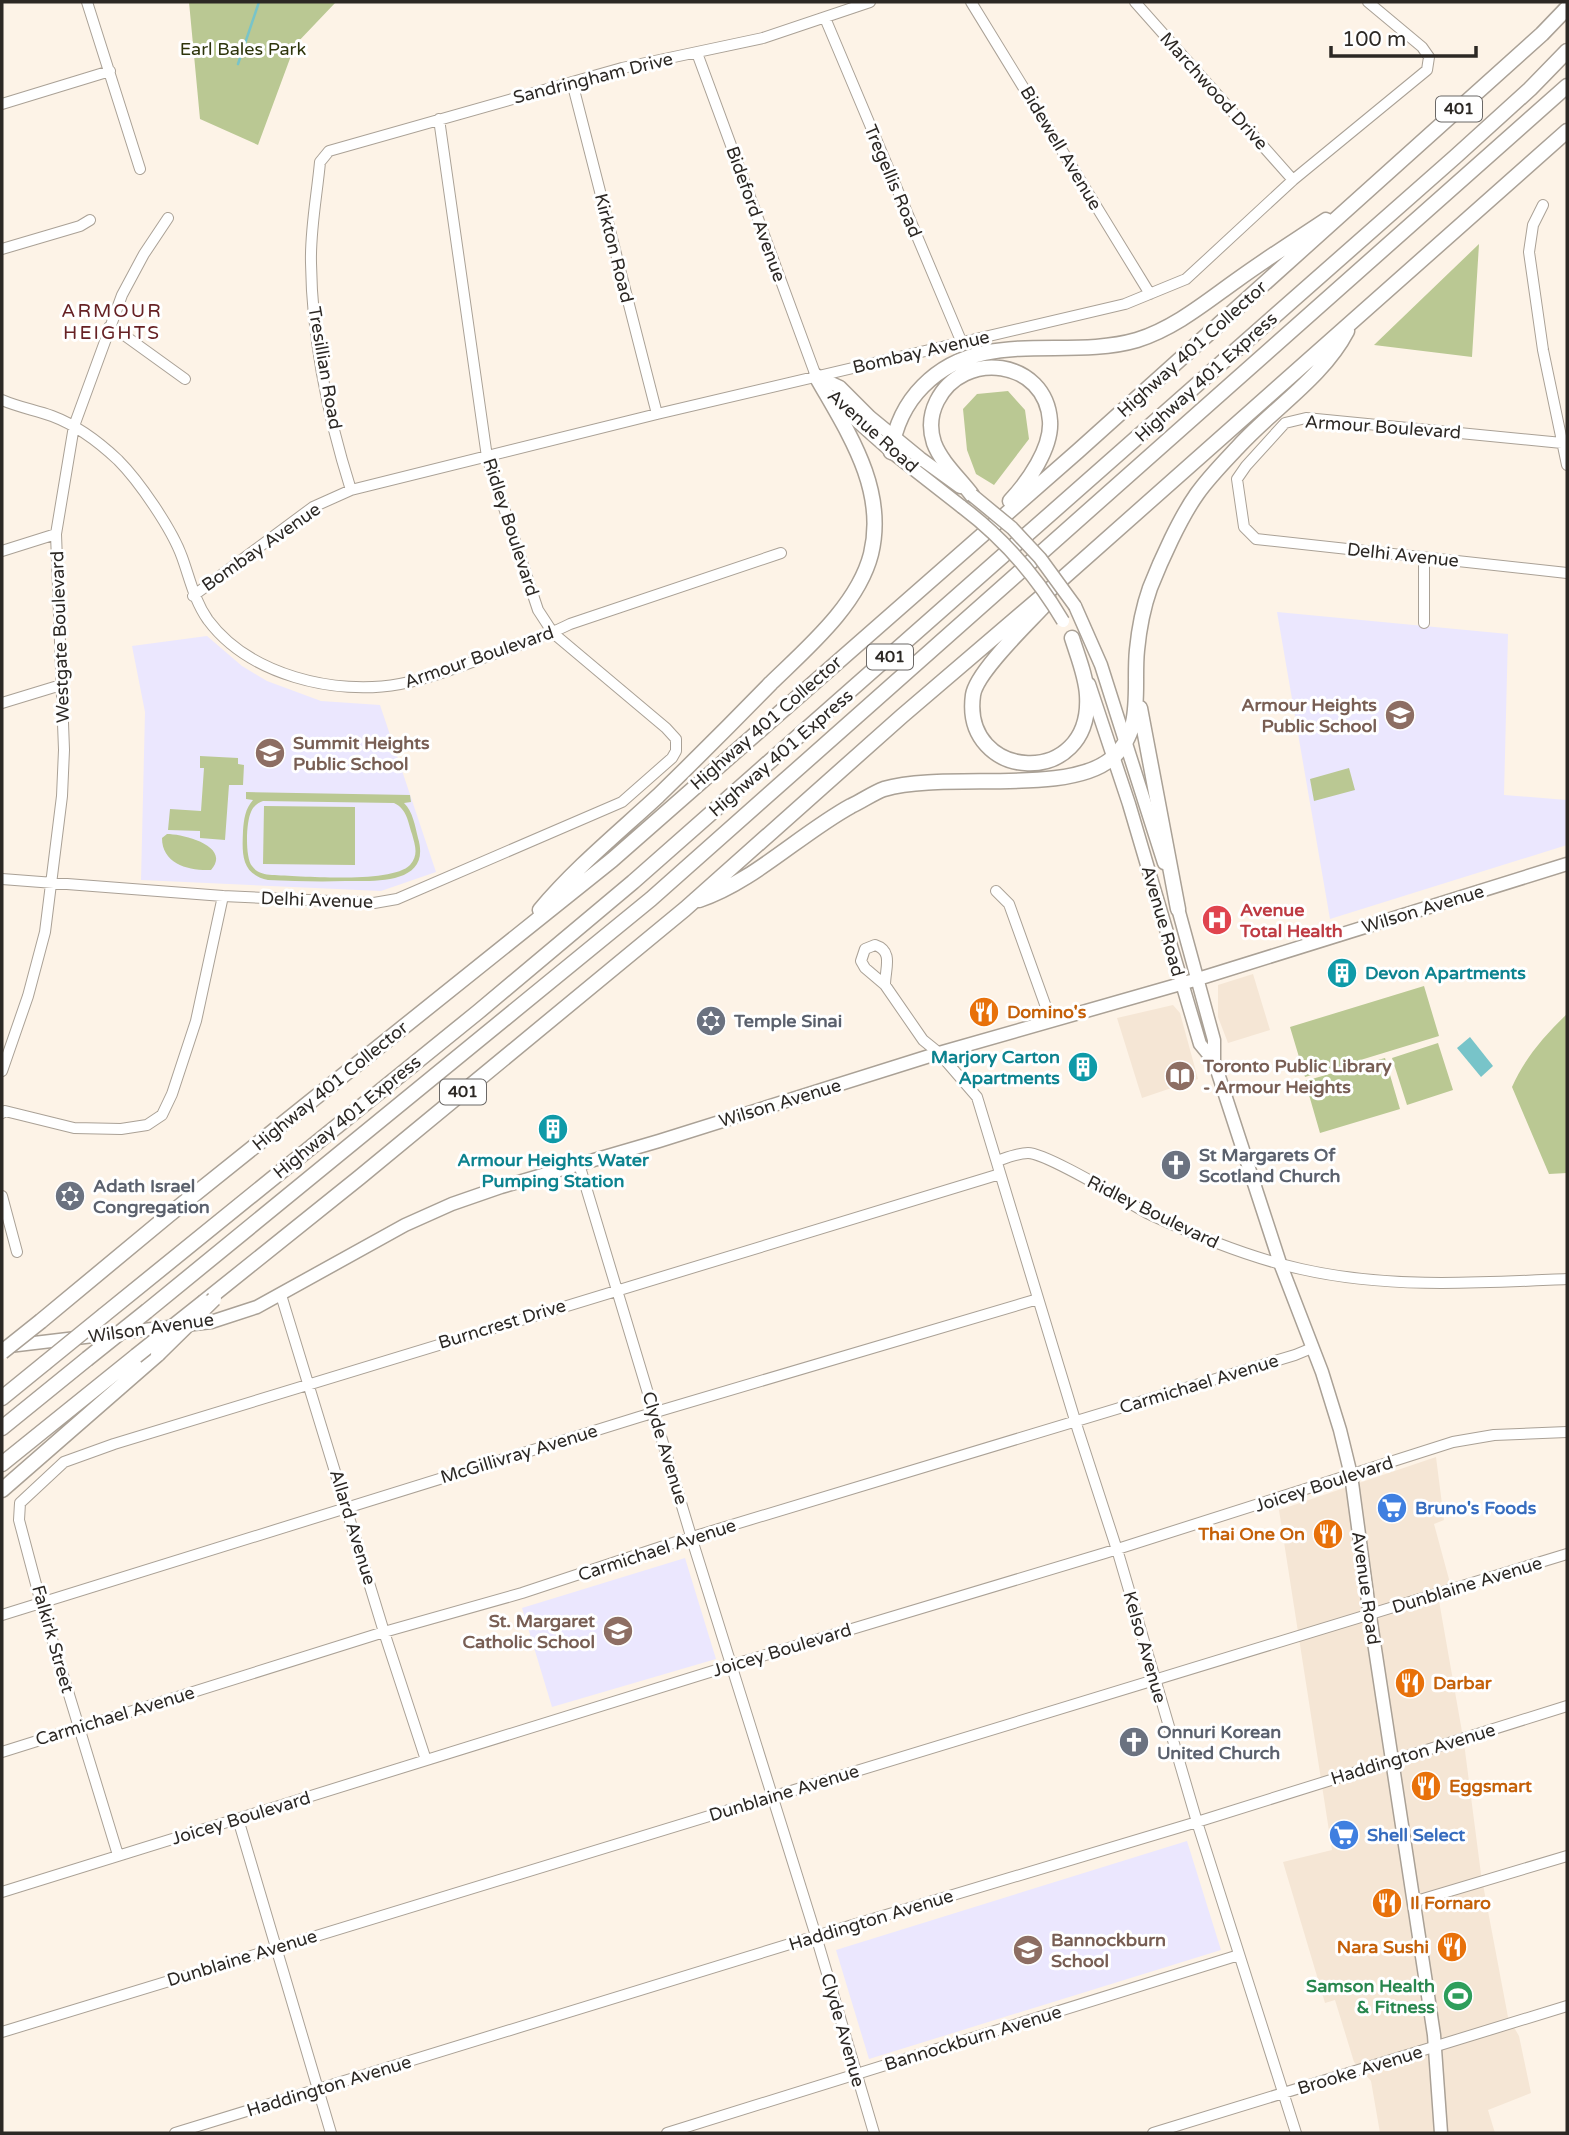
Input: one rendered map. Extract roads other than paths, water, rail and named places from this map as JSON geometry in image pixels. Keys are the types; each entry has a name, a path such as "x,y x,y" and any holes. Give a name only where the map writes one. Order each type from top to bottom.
{"highway":[{"name":"Highway 401 Collector","path":"2,1352 612,860 1349,209 1542,34 1567,8"},
{"name":"Highway 401 Express","path":"2,1398 507,988 695,829 1464,149 1567,51"},
{"name":"Highway 401 Express","path":"2,1428 651,899 1567,86"},
{"name":"401","path":"2,1464 209,1301 692,903 1567,131"},
{"path":"891,452 894,435 915,394 935,374 951,364 965,357 996,349 1079,346 1136,340 1179,322 1333,215 1349,209"},
{"path":"692,903 723,892 823,821 882,789 924,782 1058,778 1102,766 1113,758 1126,743 1135,719 1139,629 1150,588 1168,547 1197,494 1239,446 1336,351 1352,323"},
{"path":"972,495 935,445 931,429 932,411 942,391 953,379 966,371 990,366 1011,369 1032,383 1046,403 1050,421 1047,441 1021,489 982,535"},
{"path":"517,936 558,888 659,794 820,635 853,594 871,555 874,518 870,484 855,444 816,376"},
{"path":"1054,586 1042,608 986,670 973,693 977,728 986,746 1007,760 1028,764 1047,762 1064,753 1077,741 1084,724 1087,696 1072,638"},
{"path":"1136,687 1178,909"},
{"path":"2,1490 158,1354 209,1301"}],"main road":[{"name":"Avenue Road","path":"816,376 840,387 894,435 972,495 1021,538 1040,558 1074,606 1101,666 1178,909 1214,1040 1214,1061 1280,1263 1340,1430 1350,1475 1436,2046 1441,2133"},
{"name":"Avenue Road","path":"816,376 833,400 891,452 1001,541 1039,583 1063,621 1083,663 1129,804 1200,1044 1214,1061"},
{"name":"Wilson Avenue","path":"2,1346 211,1322 257,1307 405,1225 501,1186 939,1053 1198,979 1567,864"}],"street":[{"path":"87,2 140,169"},
{"name":"Sandringham Drive","path":"320,162 329,151 439,119 622,68 763,38 870,2"},
{"name":"Bidewell Avenue","path":"971,2 1150,294"},
{"name":"Marchwood Drive","path":"1135,2 1293,180"},
{"name":"Bombay Avenue","path":"193,596 313,507 351,490 657,414 1125,304 1186,279 1293,180 1427,70 1429,57 1422,47 1368,2"},
{"name":"Tregellis Road","path":"825,18 961,343"},
{"name":"Bideford Avenue","path":"697,52 816,376"},
{"path":"2,104 110,71"},
{"name":"Kirkton Road","path":"572,82 657,414"},
{"name":"Ridley Boulevard","path":"439,119 487,457 538,610 553,633 666,728 676,739 676,751"},
{"name":"Tresillian Road","path":"320,162 311,261 314,326 331,415 351,490"},
{"path":"1543,205 1533,225 1529,252 1543,350 1567,465"},
{"name":"Westgate Boulevard","path":"2,1071 28,996 45,932 62,796 64,750 56,534 74,426 122,295 144,254 168,218"},
{"path":"2,249 80,226 90,220"},
{"path":"109,327 185,379"},
{"name":"Armour Boulevard","path":"2,400 74,426 118,460 156,509 181,554 193,596 208,620 241,651 290,676 367,687 411,682 553,633 570,624 780,553"},
{"name":"Armour Boulevard","path":"1244,527 1237,479 1285,423 1306,418 1562,443"},
{"name":"Delhi Avenue","path":"1244,527 1255,539 1567,573"},
{"path":"2,551 56,534"},
{"path":"1424,558 1424,623"},
{"path":"2,703 61,685"},
{"name":"Delhi Avenue","path":"2,879 223,896 374,903 397,899 622,802 676,751"},
{"path":"996,891 1009,904 1051,1021"},
{"path":"2,1113 5,1111 74,1129 147,1125 162,1115 172,1094 196,1021 223,896"},
{"path":"885,985 923,1041 939,1053 977,1097 997,1161"},
{"name":"Ridley Boulevard","path":"997,1161 1029,1153 1050,1160 1184,1230 1227,1247 1303,1270 1425,1284 1567,1279"},
{"name":"Kelso Avenue","path":"997,1161 1117,1549 1197,1822 1296,2133"},
{"name":"Clyde Avenue","path":"579,1164 731,1665 817,1936 855,2075 874,2133"},
{"name":"Burncrest Drive","path":"20,1503 64,1462 114,1444 1000,1174"},
{"path":"2,1196 17,1252"},
{"name":"Allard Avenue","path":"281,1295 426,1760"},
{"name":"McGillivray Avenue","path":"2,1615 654,1413 1038,1299"},
{"name":"Carmichael Avenue","path":"2,1752 384,1632 522,1593 692,1537 1312,1348"},
{"name":"Joicey Boulevard","path":"2,1892 731,1665 1117,1549 1461,1440 1506,1434 1567,1432"},
{"name":"Falkirk Street","path":"20,1503 19,1520 41,1603 118,1855"},
{"name":"Dunblaine Avenue","path":"2,2032 1567,1554"},
{"name":"Haddington Avenue","path":"175,2133 1197,1822 1567,1706"},
{"path":"238,1819 331,2133"},
{"path":"1413,1902 1567,1856"},
{"name":"Bannockburn Avenue","path":"667,2133 1239,1955"},
{"name":"Brooke Avenue","path":"1153,2133 1567,2006"}],"water":[{"path":"1470,1037 1493,1066 1481,1077 1457,1048"}],"waterway":[{"path":"238,64 259,2"}],"place":[{"name":"Armour Heights Public School","path":"1400,715"},
{"name":"Summit Heights Public School","path":"270,753"},
{"name":"Avenue Total Health","path":"1217,920"},
{"name":"Devon Apartments","path":"1342,973"},
{"name":"Domino's","path":"984,1012"},
{"name":"Temple Sinai","path":"711,1021"},
{"name":"Marjory Carton Apartments","path":"1083,1067"},
{"name":"Toronto Public Library - Armour Heights","path":"1180,1076"},
{"name":"Armour Heights Water Pumping Station","path":"553,1129"},
{"name":"St Margarets Of Scotland Church","path":"1176,1165"},
{"name":"Adath Israel Congregation","path":"70,1196"},
{"name":"Bruno's Foods","path":"1392,1508"},
{"name":"Thai One On","path":"1328,1534"},
{"name":"St. Margaret Catholic School","path":"618,1631"},
{"name":"Darbar","path":"1410,1683"},
{"name":"Onnuri Korean United Church","path":"1134,1742"},
{"name":"Eggsmart","path":"1426,1786"},
{"name":"Shell Select","path":"1344,1835"},
{"name":"Il Fornaro","path":"1387,1903"},
{"name":"Nara Sushi","path":"1452,1947"},
{"name":"Bannockburn School","path":"1028,1950"},
{"name":"Samson Health & Fitness","path":"1458,1996"}],"district":[{"name":"ARMOUR HEIGHTS","path":"112,322"}],"park label":[{"name":"Earl Bales Park","path":"243,49"}]}
